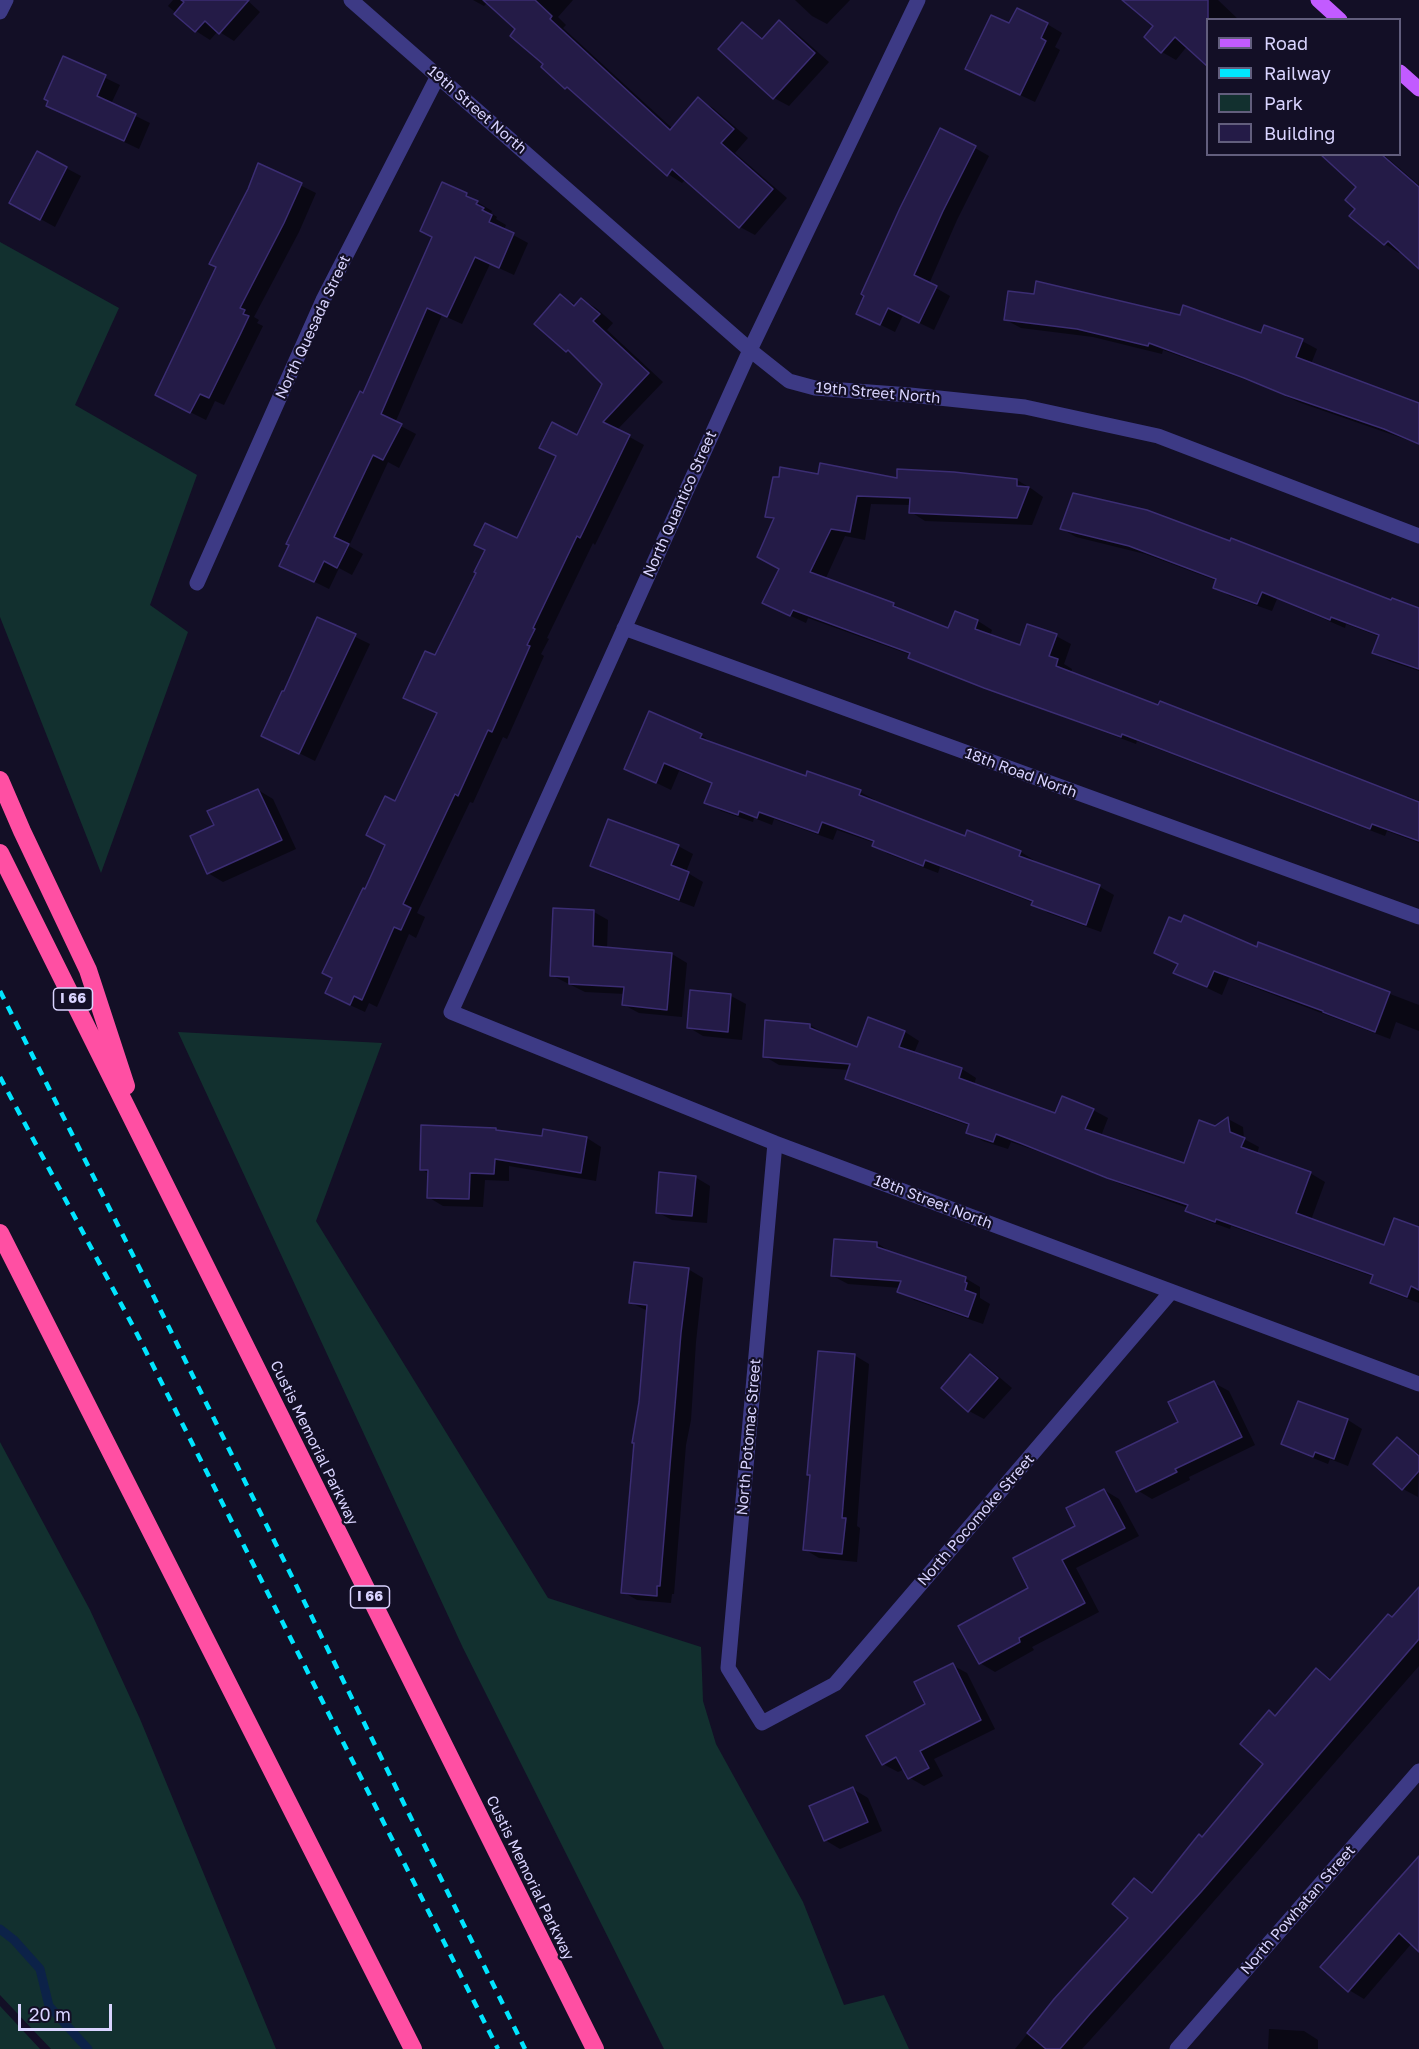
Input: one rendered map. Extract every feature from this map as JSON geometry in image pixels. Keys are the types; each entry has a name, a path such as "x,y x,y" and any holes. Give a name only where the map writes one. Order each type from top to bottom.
{"highway":[{"path":"0,780 88,970 145,1144"},
{"name":"Custis Memorial Parkway","path":"0,853 595,2049"},
{"path":"0,1233 413,2049"},
{"path":"0,1255 40,1311"}],"main road":[{"path":"1318,0 1338,18"},
{"path":"1401,73 1419,89"}],"street":[{"path":"0,12 6,0"},
{"name":"19th Street North","path":"351,0 750,350 789,381 815,388 1025,407 1158,436 1419,536"},
{"name":"North Quantico Street","path":"451,1012 750,350 918,0"},
{"name":"North Quesada Street","path":"197,583 323,300 438,76"},
{"name":"18th Road North","path":"624,628 1419,917"},
{"name":"18th Street North","path":"451,1012 775,1143 1419,1384"},
{"name":"North Potomac Street","path":"762,1723 728,1668 775,1143"},
{"name":"North Pocomoke Street","path":"762,1723 835,1684 1171,1292"},
{"name":"North Powhatan Street","path":"1177,2049 1419,1771"}],"green space":[{"path":"0,242 119,308 75,405 197,475 150,605 188,632 101,873 0,617"},
{"path":"178,1032 382,1043 316,1221 548,1598 701,1647 703,1701 716,1744 803,1902 844,2005 884,1995 909,2049 664,2049 463,1648"},
{"path":"0,1442 90,1610 140,1719 276,2049 51,2049 0,1995"},
{"path":"0,2006 40,2049 0,2049"}],"building":[{"path":"181,0 249,0 219,34 205,21 195,32 174,14 184,2"},
{"path":"483,0 535,0 552,16 550,19 670,130 698,97 734,129 721,143 773,189 739,228 672,169 667,176 567,87 565,89 541,67 543,64 510,36 515,29"},
{"path":"1122,0 1208,0 1206,65 1175,37 1161,53 1144,37 1153,26"},
{"path":"1017,8 1048,23 1041,38 1046,41 1020,95 965,69 991,15 1009,23"},
{"path":"779,20 815,53 773,99 718,49 742,22 762,39"},
{"path":"63,56 106,75 97,96 136,114 124,141 46,106 48,101 44,99"},
{"path":"940,128 976,146 914,275 937,286 919,323 888,308 880,325 856,314 864,296 861,294"},
{"path":"37,151 67,167 40,220 9,203"},
{"path":"1322,156 1383,156 1419,187 1419,269 1388,241 1384,245 1349,216 1355,209 1345,200 1356,187"},
{"path":"258,163 302,183 240,308 245,310 243,314 249,316 240,335 209,398 200,394 190,413 155,395 216,267 209,264 248,189"},
{"path":"442,182 467,193 466,196 478,201 476,204 484,208 482,210 492,215 489,222 514,233 499,268 475,257 447,317 427,308 381,414 402,424 383,460 373,455 334,537 349,544 337,568 324,561 314,582 279,566 289,545 286,544 360,391 363,393 432,237 420,231"},
{"path":"1036,281 1180,315 1183,305 1261,333 1264,325 1303,339 1296,357 1419,403 1419,444 1149,343 1148,346 1077,329 1004,320 1008,291 1034,294"},
{"path":"560,294 574,306 581,298 600,314 593,321 649,373 603,422 630,435 580,538 577,536 533,628 535,629 527,645 530,646 492,732 488,730 458,796 455,794 403,904 411,908 401,930 394,927 362,1000 354,996 350,1005 325,993 332,978 322,973 385,845 366,835 385,796 395,801 437,713 403,698 425,651 435,655 476,573 474,572 485,550 474,545 485,523 517,538 556,456 539,448 552,422 577,435 602,384 568,350 566,352 534,324"},
{"path":"820,463 897,478 897,469 1017,479 1017,486 1029,487 1017,518 909,513 910,498 857,496 850,532 831,529 810,572 894,603 893,606 948,628 955,611 978,620 975,629 1020,645 1027,624 1057,634 1049,656 1058,659 1056,666 1158,705 1160,701 1419,802 1419,841 1372,824 1370,829 1122,734 1121,737 984,688 908,658 910,653 793,610 790,616 762,603 779,569 757,557 774,518 765,517 773,477 779,477 780,467 818,474"},
{"path":"1073,493 1147,510 1230,541 1231,538 1391,600 1392,598 1419,608 1419,669 1372,653 1379,635 1331,617 1330,620 1262,592 1257,604 1213,588 1216,579 1129,546 1060,529"},
{"path":"317,617 356,634 299,754 261,736"},
{"path":"649,711 702,734 700,738 806,776 807,771 861,790 859,795 965,836 967,830 1021,851 1019,856 1100,885 1086,925 1031,905 1033,901 925,860 923,866 872,846 874,841 822,822 818,833 759,812 757,818 739,811 738,815 704,803 712,783 664,763 656,783 624,769"},
{"path":"258,789 282,840 207,874 190,836 214,825 207,811"},
{"path":"608,819 679,845 671,865 689,872 679,900 590,866"},
{"path":"553,908 594,910 593,946 672,953 667,1010 622,1005 624,987 569,984 569,977 550,976"},
{"path":"1184,915 1257,947 1258,942 1390,992 1375,1032 1214,971 1207,987 1173,973 1178,964 1154,953 1169,917 1181,922"},
{"path":"690,990 731,994 728,1032 687,1028"},
{"path":"868,1017 905,1031 899,1047 962,1068 959,1078 1055,1113 1062,1096 1094,1109 1085,1129 1184,1163 1199,1120 1215,1126 1228,1117 1230,1132 1245,1138 1241,1147 1311,1172 1296,1213 1384,1245 1394,1218 1419,1227 1419,1290 1411,1286 1407,1297 1370,1283 1373,1275 1216,1219 1215,1222 1185,1211 1188,1205 1107,1178 996,1134 993,1142 966,1133 969,1124 845,1079 850,1064 763,1057 765,1020 810,1024 810,1028 857,1047"},
{"path":"421,1125 496,1128 496,1130 542,1136 543,1129 587,1137 581,1173 495,1159 494,1174 470,1173 469,1199 427,1198 428,1170 420,1170"},
{"path":"659,1172 696,1176 692,1216 656,1213"},
{"path":"834,1239 877,1242 877,1247 966,1277 965,1290 976,1294 968,1317 897,1292 901,1281 831,1276"},
{"path":"634,1262 689,1268 681,1333 660,1586 657,1586 657,1596 621,1593 634,1443 632,1443 639,1402 647,1305 629,1303"},
{"path":"818,1351 855,1354 842,1518 846,1518 842,1554 803,1550"},
{"path":"970,1354 998,1378 968,1412 941,1388"},
{"path":"1214,1381 1242,1437 1175,1469 1177,1472 1136,1492 1116,1452 1178,1422 1168,1402"},
{"path":"1298,1401 1348,1419 1334,1459 1315,1452 1313,1457 1281,1444"},
{"path":"1397,1437 1419,1456 1419,1471 1402,1490 1373,1464"},
{"path":"1104,1489 1125,1528 1062,1560 1085,1603 1019,1638 1020,1642 979,1664 958,1626 1028,1588 1013,1558 1075,1526 1066,1508"},
{"path":"1419,1587 1419,1639 1201,1892 1060,2049 1046,2049 1027,2033 1054,1999 1128,1918 1112,1904 1134,1878 1152,1893 1199,1834 1202,1837 1263,1764 1240,1744 1269,1710 1275,1716 1316,1668 1330,1680 1388,1614 1392,1617"},
{"path":"953,1663 981,1720 920,1751 929,1768 908,1779 896,1757 882,1765 866,1736 925,1704 914,1682"},
{"path":"853,1787 868,1822 824,1841 809,1806"},
{"path":"1419,1856 1419,1952 1399,1933 1348,1992 1320,1967"}],"waterway":[{"path":"0,1929 14,1940 40,1969 49,2006 88,2049"}],"railway":[{"path":"0,991 150,1289 525,2049"},
{"path":"0,1077 135,1330 498,2049"}]}
